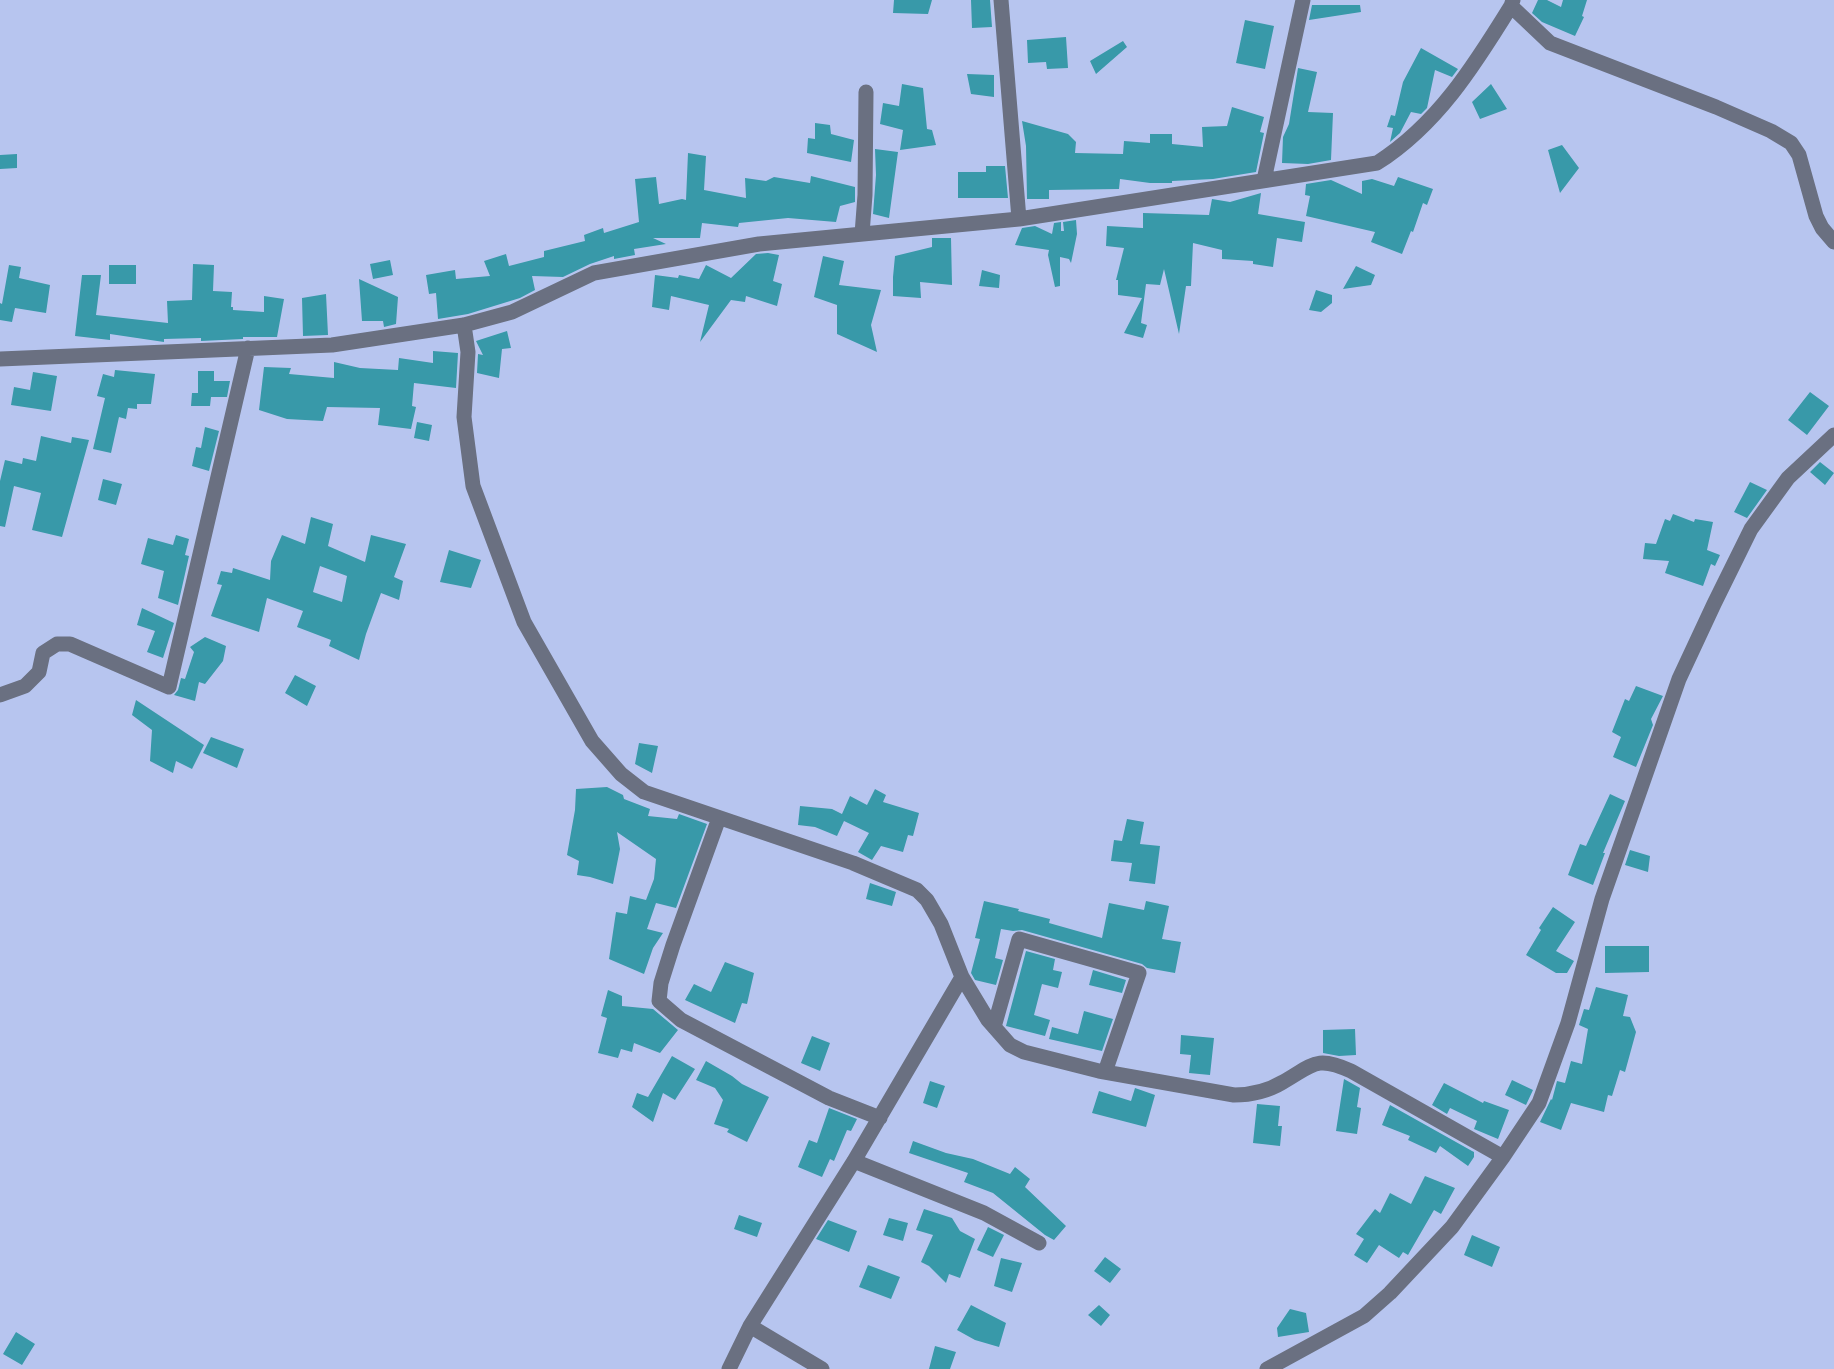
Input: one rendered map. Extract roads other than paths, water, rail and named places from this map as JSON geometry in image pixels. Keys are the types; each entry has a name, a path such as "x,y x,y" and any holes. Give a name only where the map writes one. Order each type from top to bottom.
{"street":[{"path":"1001,0 1019,219"},
{"path":"1264,180 1303,0"},
{"path":"0,359 332,345 464,325 512,312 594,273 759,244 1019,219 1366,166 1377,163 1396,151 1420,131 1446,101 1486,46 1512,3 1550,43 1716,107 1771,131 1791,143 1799,154 1819,222 1834,242"},
{"path":"862,234 865,195 866,92"},
{"path":"464,325 468,352 464,417 473,486 524,622 592,741 621,774 644,792 843,859 917,890 927,900 941,924 962,977 988,1020 1010,1045 1024,1052 1105,1072 1234,1095 1249,1095 1282,1083 1307,1066 1328,1062 1351,1071 1503,1157"},
{"path":"0,695 25,686 39,672 43,653 57,644 70,644 169,687 248,348"},
{"path":"1267,1369 1364,1316 1390,1293 1452,1227 1539,1103 1568,1023 1602,899 1679,680 1751,529 1788,478 1834,435"},
{"path":"719,818 667,964 661,983 659,1001 681,1020 829,1098 880,1118"},
{"path":"994,1028 1019,939 1139,973 1105,1072"},
{"path":"729,1369 750,1326 854,1161 962,977"},
{"path":"854,1161 984,1213 1039,1243"},
{"path":"750,1326 822,1369"}]}
